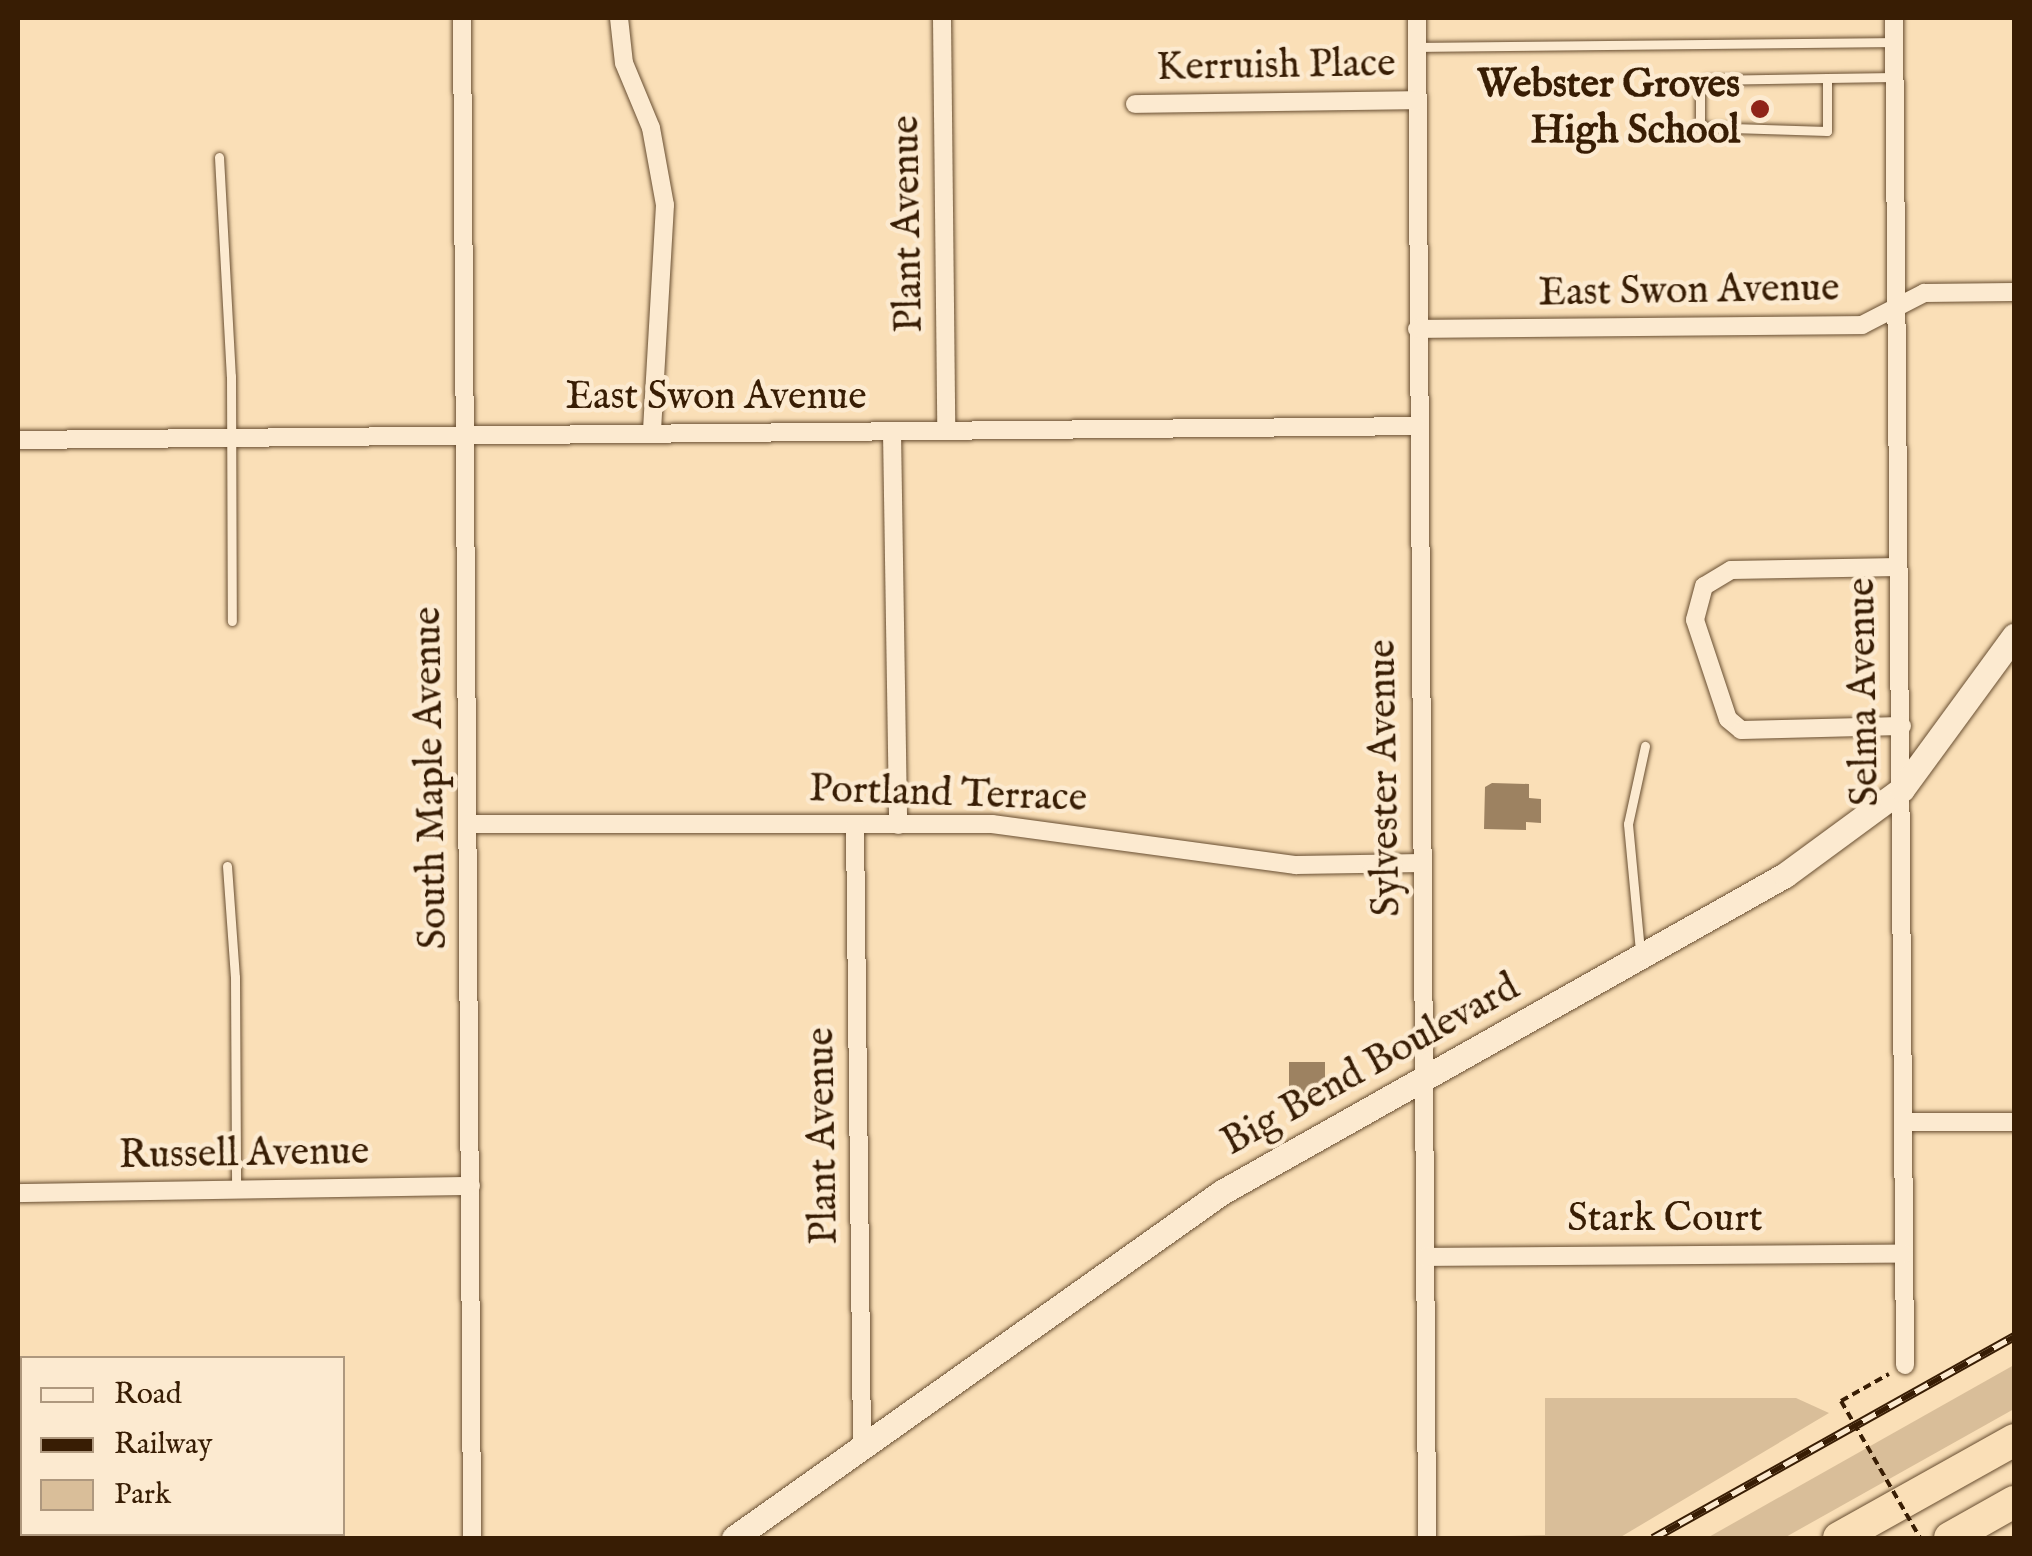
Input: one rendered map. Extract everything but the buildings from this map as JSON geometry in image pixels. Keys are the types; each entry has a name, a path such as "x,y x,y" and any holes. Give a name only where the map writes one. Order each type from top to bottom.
{"highway":[{"path":"1839,1538 2014,1440"},
{"path":"1950,1538 2014,1502"}],"main road":[{"name":"Big Bend Boulevard","path":"734,1538 1222,1192 1785,875 1902,789 2014,636"}],"street":[{"name":"South Maple Avenue","path":"462,18 472,1538"},
{"path":"618,18 624,64 651,128 666,206 652,432"},
{"name":"Plant Avenue","path":"942,18 946,430"},
{"name":"Sylvester Avenue","path":"1416,18 1427,1538"},
{"name":"Selma Avenue","path":"1894,18 1905,1364"},
{"name":"Kerruish Place","path":"1135,104 1418,100"},
{"name":"East Swon Avenue","path":"1417,329 1862,325 1924,293 2014,292"},
{"name":"East Swon Avenue","path":"18,440 1416,426"},
{"path":"892,432 898,825"},
{"path":"1898,567 1731,570 1704,586 1695,620 1722,705 1741,730 1902,726"},
{"name":"Portland Terrace","path":"468,824 1058,828 1296,864 1422,862"},
{"name":"Plant Avenue","path":"855,826 862,1446"},
{"path":"1904,1122 2014,1122"},
{"name":"Russell Avenue","path":"18,1194 471,1186"},
{"name":"Stark Court","path":"1426,1257 1904,1254"}],"lane":[{"path":"1417,47 1894,42"},
{"path":"1827,78 1827,131 1700,127 1700,89 1708,80 1827,78 1895,78"},
{"path":"219,157 232,621"},
{"path":"1641,958 1628,824 1645,746"},
{"path":"227,866 235,977 236,1190"}],"path":[{"path":"1905,1364 1840,1400 1920,1538"}],"green space":[{"path":"2014,1365 2014,1409 1784,1538 1707,1538"},
{"path":"1545,1398 1796,1398 1829,1413 1619,1538 1439,1538 1545,1535"}],"railway":[{"path":"1653,1538 2014,1336"}],"place":[{"name":"Webster Groves High School","path":"1760,109"}]}
